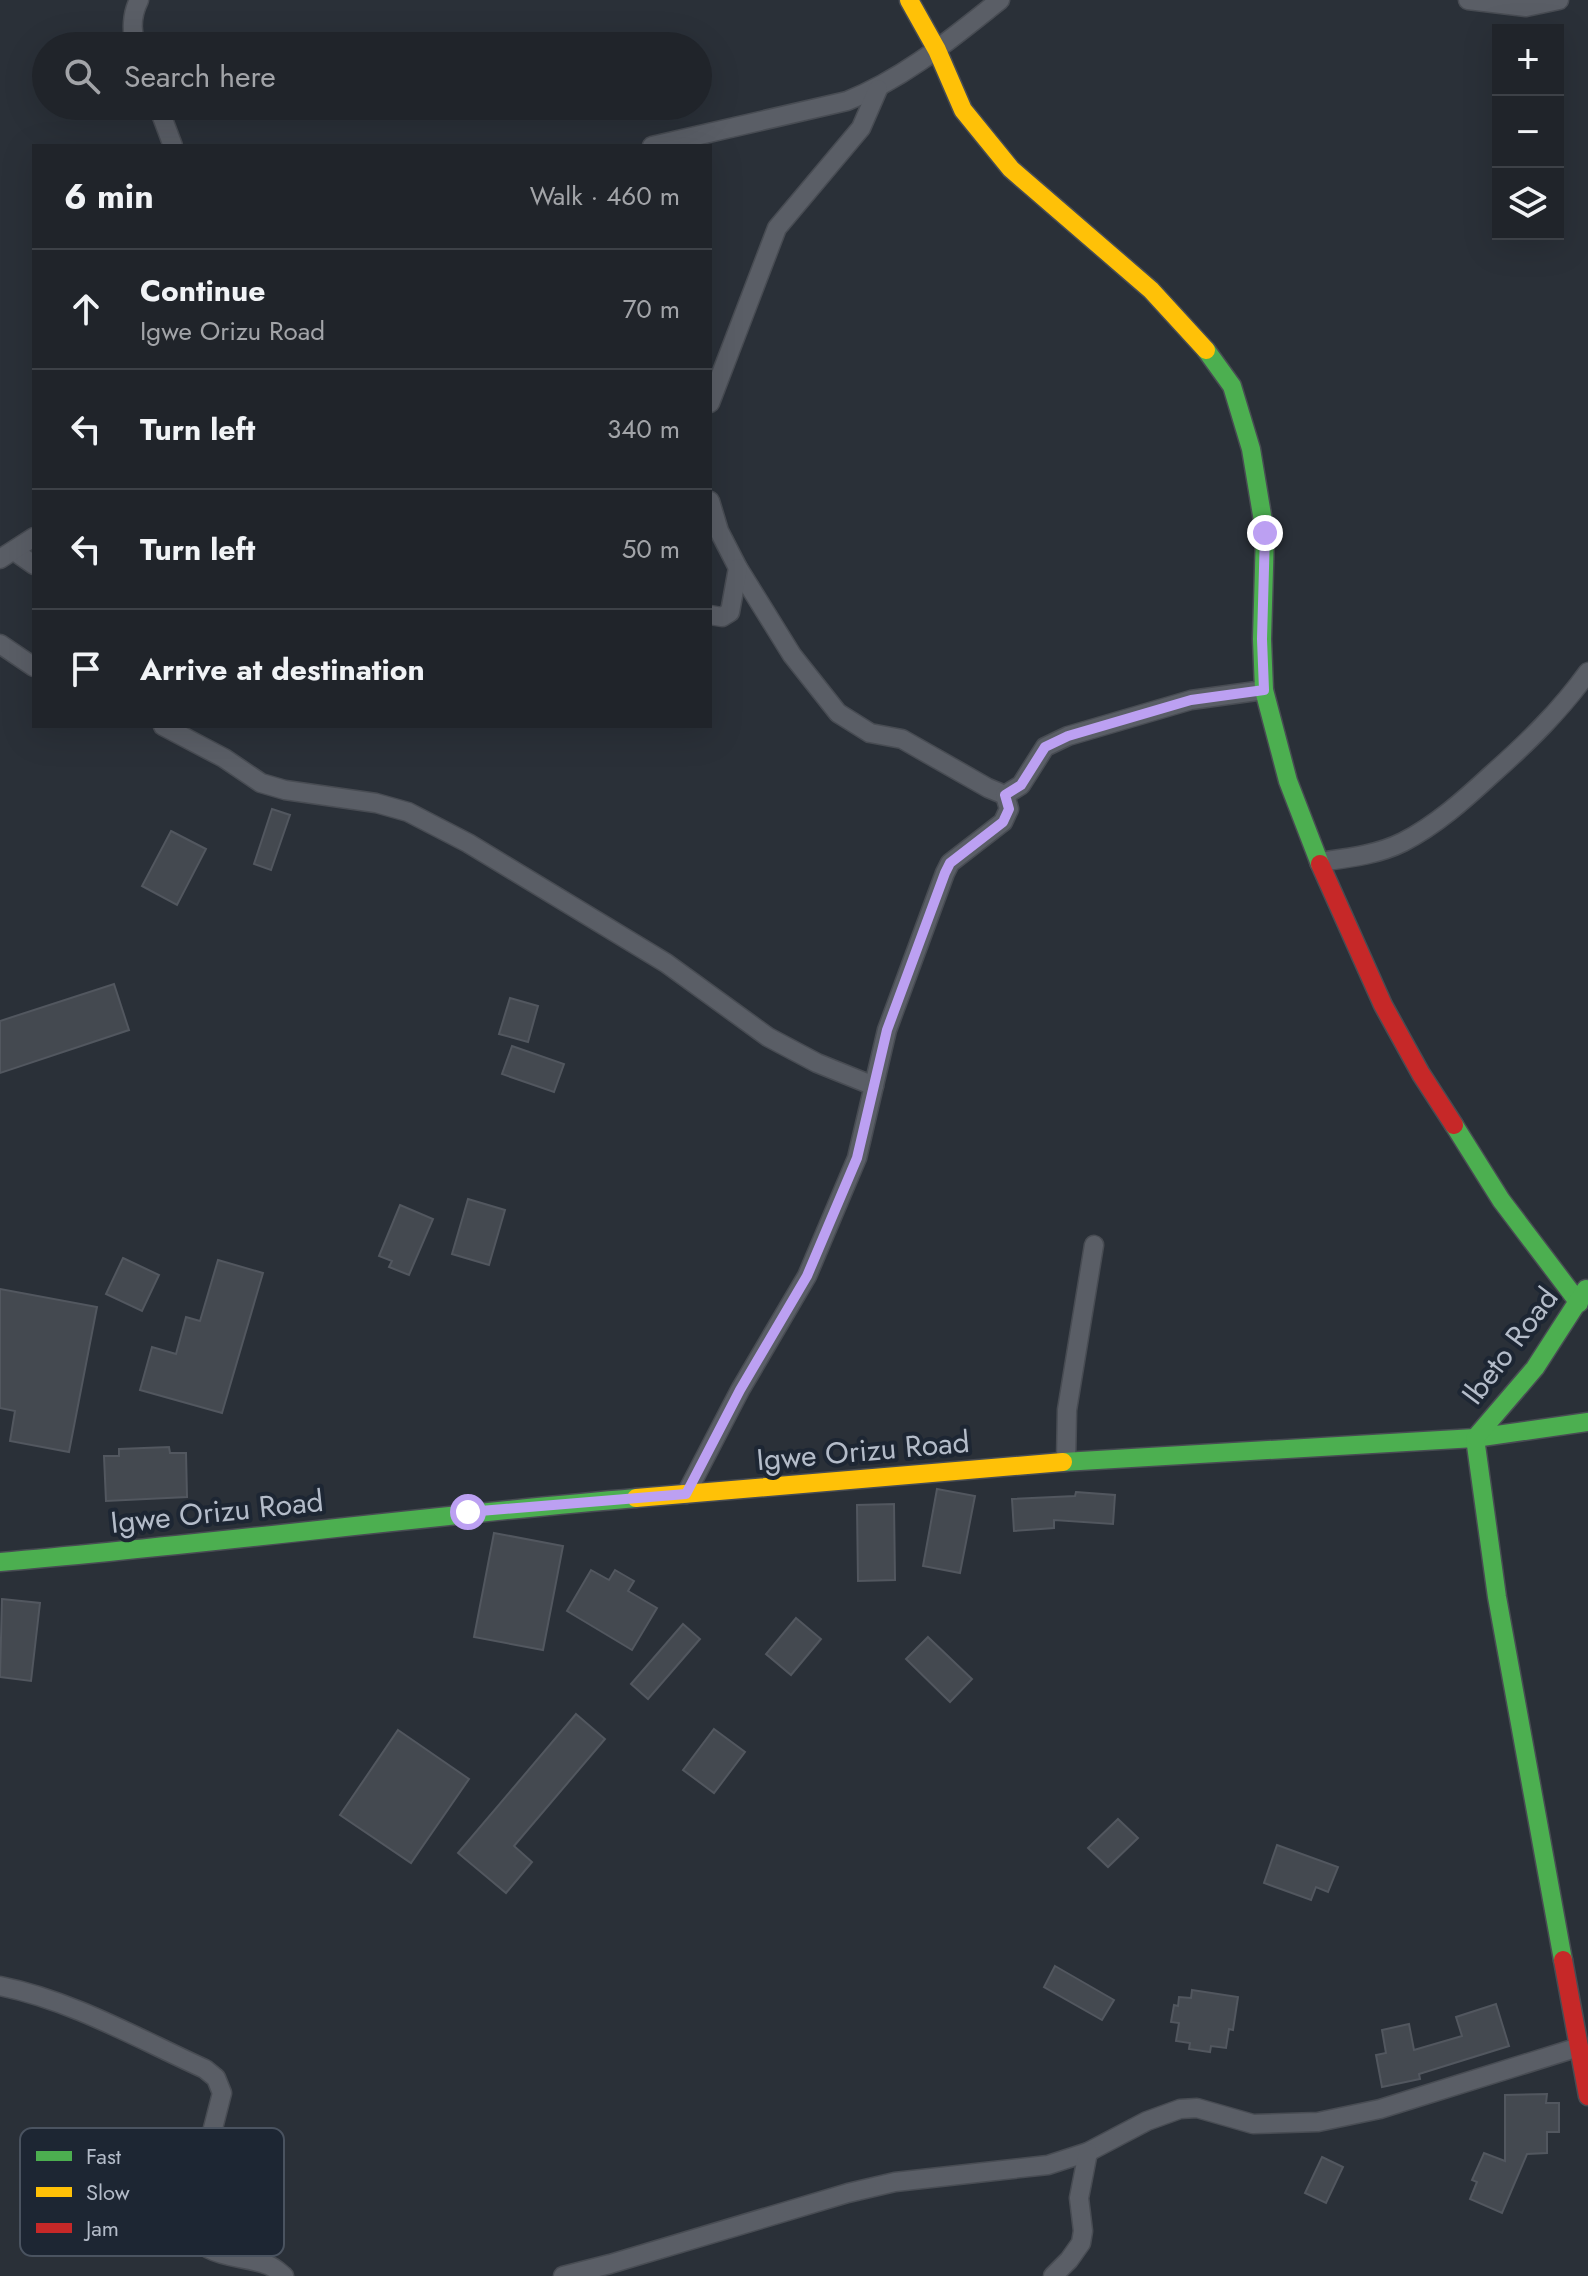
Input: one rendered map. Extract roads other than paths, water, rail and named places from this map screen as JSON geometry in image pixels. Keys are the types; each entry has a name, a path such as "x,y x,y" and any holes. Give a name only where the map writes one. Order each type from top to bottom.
{"street":[{"path":"132,32 135,7 139,0"},
{"path":"909,0 937,50 963,110 1011,169 1151,290 1196,337 1232,386 1251,449 1265,533 1264,690 1288,781 1319,862 1383,1005 1421,1074 1501,1200 1583,1294"},
{"path":"661,144 847,101 878,89 937,50 1000,0"},
{"path":"1468,0 1526,7 1559,0"},
{"path":"712,398 777,228 861,128 878,89"},
{"path":"163,120 172,144"},
{"path":"712,508 719,531 738,568 792,655 838,713 870,733 902,739 1005,795"},
{"path":"7,555 32,538"},
{"path":"7,555 32,564"},
{"path":"712,615 722,617 730,612 738,568"},
{"path":"0,644 32,666"},
{"path":"1319,862 1364,856 1403,842 1452,810 1531,739 1567,701 1588,672"},
{"path":"1005,795 1021,785 1045,747 1068,736 1191,700 1264,690"},
{"path":"167,728 224,758 261,783 285,790 376,803 408,812 468,843 666,963 768,1037 817,1063 874,1086"},
{"path":"686,1494 740,1390 807,1276 857,1158 887,1030 945,873 950,863 1003,822 1009,809 1005,795"},
{"path":"1066,1462 1067,1410 1094,1245"},
{"name":"Ibeto Road","path":"1475,1438 1510,1403 1546,1354 1583,1294"},
{"name":"Igwe Orizu Road","path":"0,1562 175,1547 468,1512 1066,1462 1475,1438 1588,1422"},
{"path":"1475,1438 1497,1597 1588,2096"},
{"path":"0,1986 27,1991 73,2009 205,2069 216,2078 222,2093 213,2128"},
{"path":"1569,1999 1588,2000"},
{"path":"563,2276 860,2190 895,2182 1048,2165 1088,2152 1147,2121 1180,2109 1197,2108 1253,2124 1318,2122 1380,2109 1579,2047"},
{"path":"1053,2276 1081,2243 1083,2231 1079,2198 1088,2152"},
{"path":"224,2256 269,2265 284,2276"}]}
